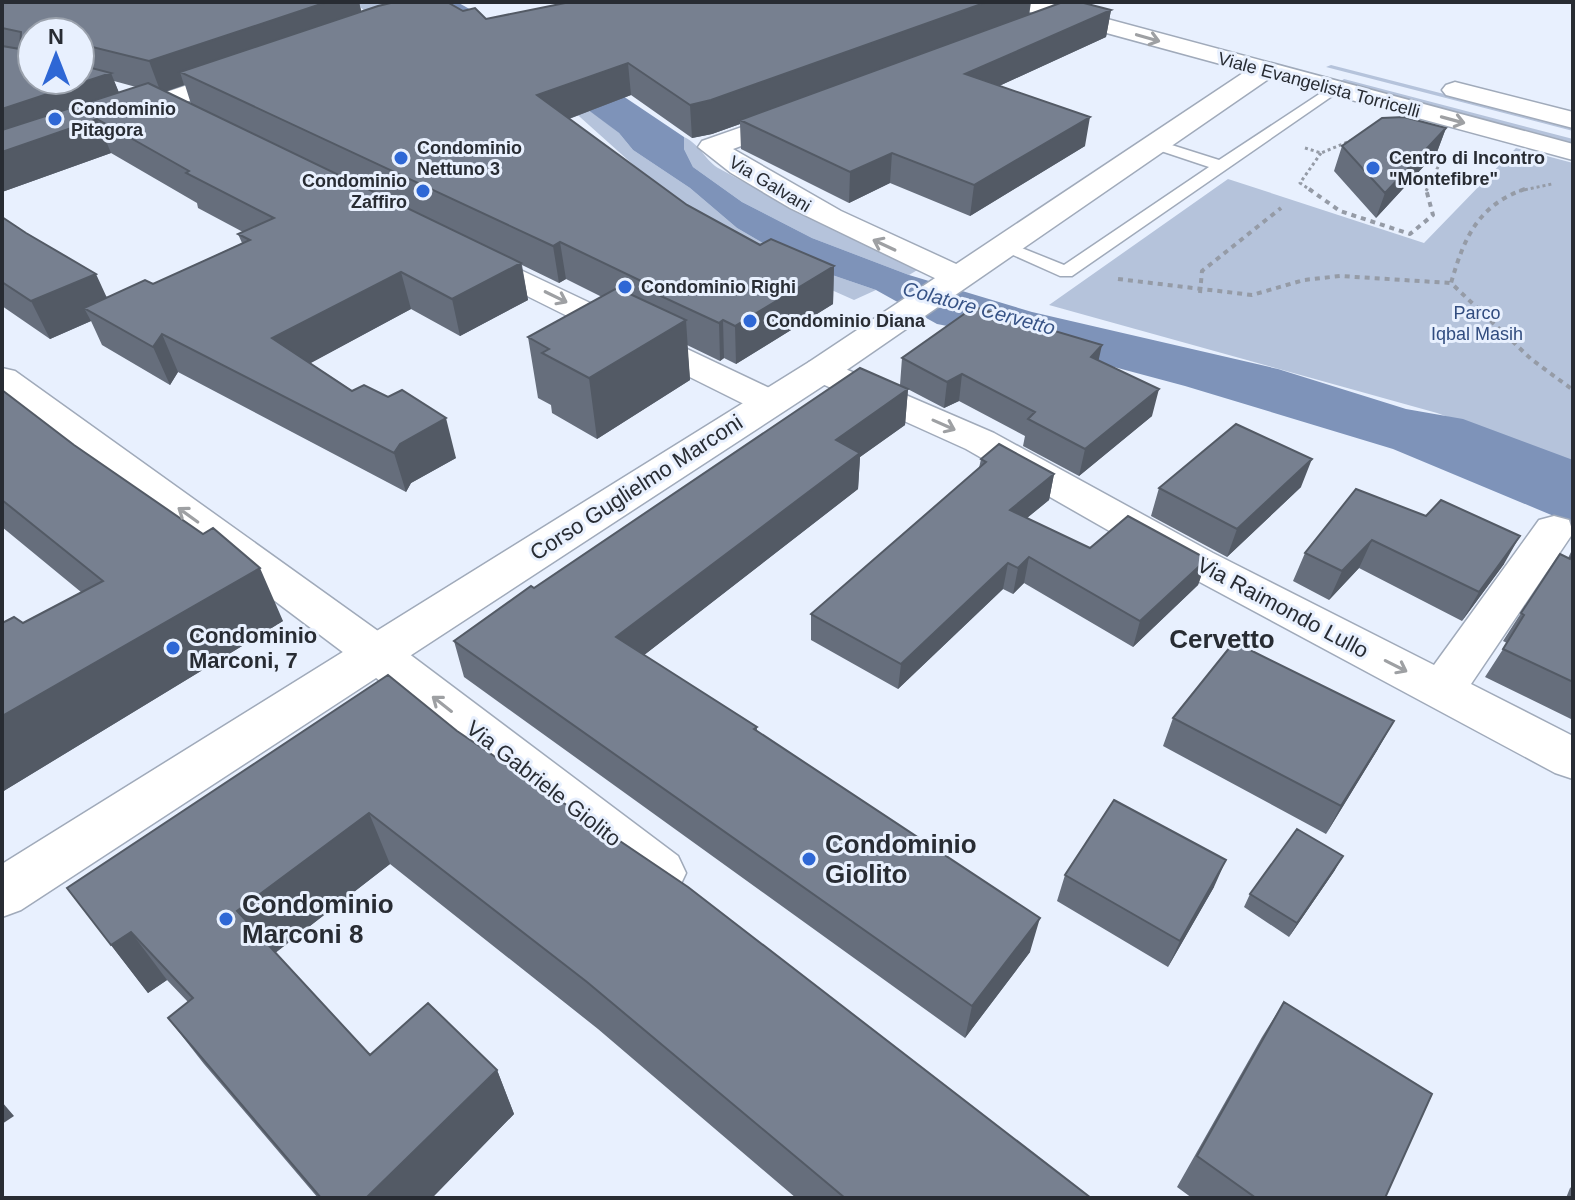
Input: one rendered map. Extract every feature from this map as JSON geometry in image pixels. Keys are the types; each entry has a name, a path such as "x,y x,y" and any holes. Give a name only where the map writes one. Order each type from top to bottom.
{"street":[{"name":"Viale Evangelista Torricelli","path":"1019,2 1263,71 1573,152"},
{"path":"1023,32 1093,2"},
{"path":"1104,2 1196,25"},
{"path":"102,123 262,67"},
{"name":"Corso Guglielmo Marconi","path":"2,893 822,370 1263,71"},
{"name":"Viale Evangelista Torricelli","path":"1434,84 1573,120"},
{"path":"119,93 159,103 202,124"},
{"name":"Via Galvani","path":"816,109 712,147 750,174 829,219 952,279"},
{"path":"446,243 769,402"},
{"name":"Via Raimondo Lullo","path":"822,370 980,441 1198,563 1573,759"},
{"name":"Via Gabriele Giolito","path":"2,379 376,653 691,898"},
{"path":"1442,690 1554,530"}],"lane":[{"path":"1001,246 1066,272 1333,89"},
{"path":"1154,144 1220,166"}],"path":[{"path":"1359,137 1321,153 1300,183 1340,211 1410,234 1433,215 1426,190 1445,153 1430,149"},
{"path":"1451,283 1459,256 1479,212 1512,193 1561,183"},
{"path":"1200,293 1202,271 1281,208"},
{"path":"1066,272 1088,278 1145,282 1200,293 1272,294 1303,280 1348,277 1451,283 1531,359 1573,390"}],"green space":[{"path":"354,2 429,2 486,28 619,133 633,150 690,188 737,228 797,263 876,290 854,300 715,238 493,39 444,16 422,10 376,20"},
{"path":"1331,65 1573,127 1573,131 1326,67"},
{"path":"1344,79 1573,139 1573,143 1340,82"},
{"path":"684,137 720,169 818,221 919,269 909,275 812,238 742,202 693,167 684,149"},
{"name":"Parco Iqbal Masih","path":"1516,148 1573,163 1573,462 1437,413 1049,305 1228,179 1424,243"}],"water":[{"name":"Colatore Cervetto","path":"429,2 457,2 617,92 684,137 684,149 693,167 742,202 812,238 909,275 1032,312 1278,369 1406,409 1463,419 1573,460 1573,524 1393,449 1185,386 998,336 937,324 876,290 797,263 737,228 690,188 633,150 619,133 547,79"}],"building":[{"path":"2,2 327,2 149,61 96,48 96,16 16,16 16,31 2,28"},
{"path":"395,2 447,2 463,11 475,8 486,19 570,2 987,2 690,105 628,63 537,95 687,205 760,245 771,239 834,266 735,326 723,320 719,323 652,292 658,289 560,242 553,246 180,72"},
{"path":"1063,2 1080,2 1111,10 965,74 1090,117 974,185 892,153 850,172 740,120"},
{"path":"2,46 16,48 16,96 41,96 2,109"},
{"path":"96,69 111,73 96,78"},
{"path":"148,83 521,263 452,299 401,272 272,338 352,391 364,385 388,397 402,390 446,418 400,444 394,453 162,334 153,347 84,308 145,280 153,284 250,240 238,234 274,218 186,173 189,171 97,119 2,152 2,130"},
{"path":"1404,117 1446,128 1385,193 1342,146 1382,118"},
{"path":"2,217 96,274 31,301 2,282"},
{"path":"617,288 686,320 589,378 542,353 549,349 528,337"},
{"path":"974,307 1102,345 1091,357 1159,389 1085,449 1028,419 1035,412 962,374 947,382 902,358"},
{"path":"860,368 908,389 836,440 860,453 616,637 757,727 754,729 1040,918 972,1006 454,641 531,586 534,588"},
{"path":"2,390 74,445 203,534 213,528 260,568 2,716 2,623 14,617 23,623 103,581 2,500"},
{"path":"1236,424 1312,459 1237,529 1159,488"},
{"path":"999,444 1054,474 1010,510 1090,548 1128,516 1207,559 1140,621 1029,557 1018,568 1008,563 901,664 811,614 986,462 981,459"},
{"path":"1356,489 1426,516 1441,500 1520,536 1479,592 1372,540 1342,571 1305,553"},
{"path":"1560,554 1570,559 1573,554 1573,682 1503,649 1524,615 1521,613"},
{"path":"1234,642 1394,721 1341,806 1173,718"},
{"path":"388,675 457,731 688,887 1091,1198 845,1198 587,982 369,813 237,911 370,1055 428,1003 497,1070 366,1198 321,1198 168,1018 193,998 131,932 111,945 67,888"},
{"path":"1114,800 1226,860 1180,941 1065,875"},
{"path":"1297,829 1343,856 1297,923 1250,894"},
{"path":"1284,1002 1432,1094 1385,1198 1256,1198 1197,1156"}],"place":[{"name":"Condominio Pitagora","path":"55,119"},
{"name":"Condominio Nettuno 3","path":"401,158"},
{"name":"Centro di Incontro \"Montefibre\"","path":"1373,168"},
{"name":"Condominio Zaffiro","path":"423,191"},
{"name":"Condominio Righi","path":"625,287"},
{"name":"Condominio Diana","path":"750,321"},
{"name":"Condominio Marconi, 7","path":"173,648"},
{"name":"Condominio Giolito","path":"809,859"},
{"name":"Condominio Marconi 8","path":"226,919"}],"district":[{"name":"Cervetto","path":"1222,639"}]}
